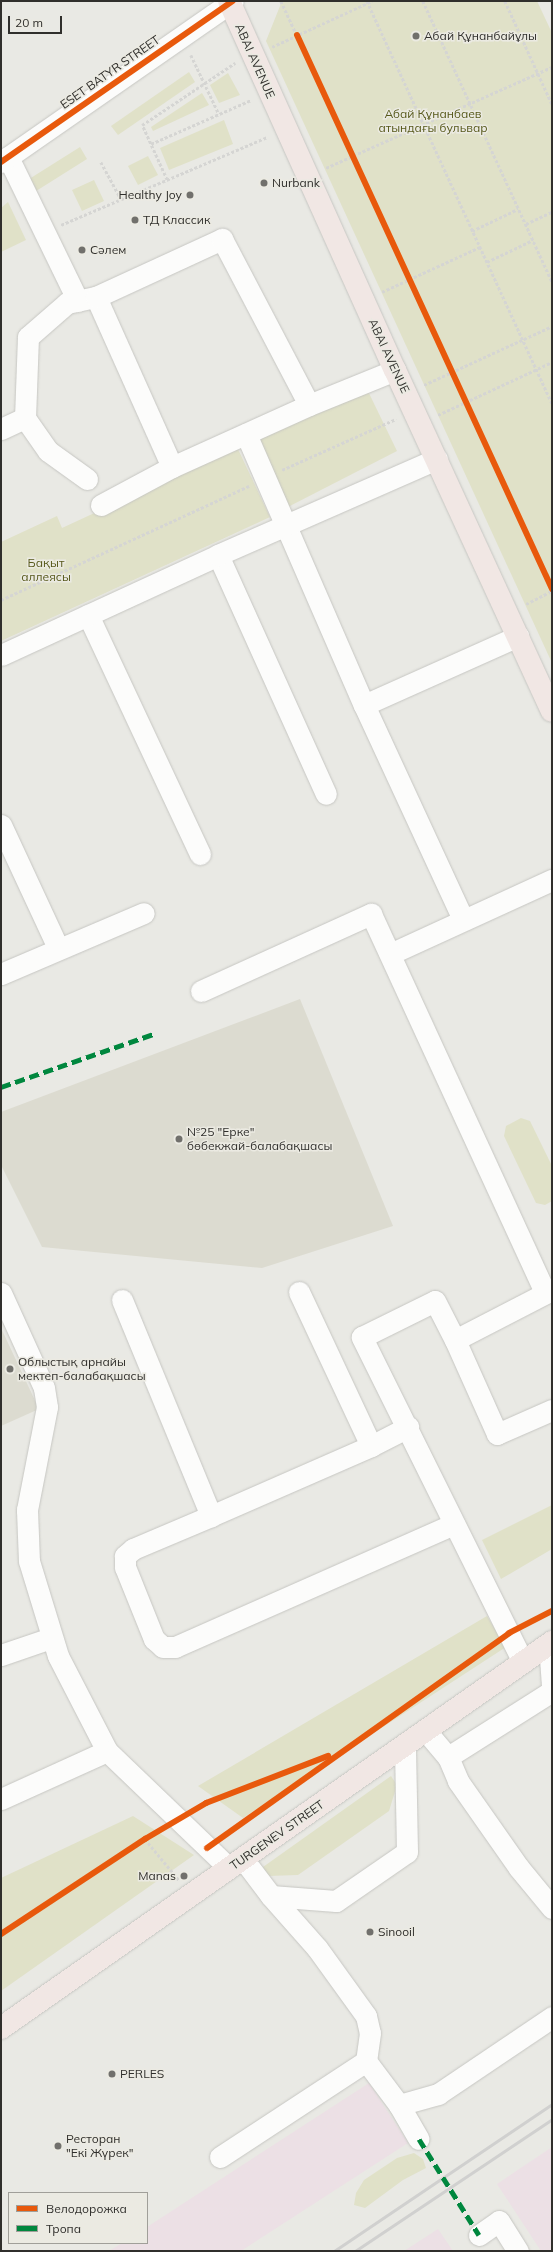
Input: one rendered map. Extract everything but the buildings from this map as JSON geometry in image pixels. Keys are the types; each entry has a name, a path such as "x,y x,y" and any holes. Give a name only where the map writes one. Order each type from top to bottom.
{"main road":[{"name":"ABAI AVENUE","path":"230,2 395,370 552,711"},
{"name":"TURGENEV STREET","path":"1,2028 550,1643"}],"street":[{"name":"ESET BATYR STREET","path":"4,160 230,2"},
{"path":"4,160 44,232 87,299 172,467"},
{"path":"87,479 48,451 25,418 28,337 67,303 87,299 222,239 309,405"},
{"path":"101,505 172,467 309,405 395,370"},
{"path":"1,429 25,418"},
{"path":"246,434 364,705 463,920"},
{"path":"1,655 218,555 437,459"},
{"path":"218,555 326,794"},
{"path":"88,615 200,854"},
{"path":"364,705 518,636"},
{"path":"1,825 58,948"},
{"path":"390,954 463,920 551,884"},
{"path":"1,974 58,948 144,913"},
{"path":"202,991 371,914 549,1292 455,1340"},
{"path":"299,1292 371,1446"},
{"path":"1,1293 44,1388 47,1407 27,1510 29,1562 51,1638 107,1751 271,1896 316,1948 366,2016 370,2032 366,2061 400,2105 419,2139"},
{"path":"122,1300 210,1516"},
{"path":"523,1662 362,1337 435,1301 455,1340 497,1434 552,1410"},
{"path":"408,1428 371,1446 133,1549 125,1556 125,1567 154,1639 163,1647 175,1647 454,1524"},
{"path":"1,1655 51,1638"},
{"path":"550,1643 552,1686"},
{"path":"448,1756 552,1692"},
{"path":"425,1730 448,1756 458,1781 519,1868 552,1908"},
{"path":"271,1896 336,1901 407,1852 405,1745"},
{"path":"1,1799 107,1751"},
{"path":"400,2105 438,2094 552,2017"},
{"path":"220,2157 366,2061"},
{"path":"479,2235 499,2221 518,2251"}],"path":[{"path":"282,1 300,43"},
{"path":"270,48 372,1"},
{"path":"423,1 552,282"},
{"path":"505,1 552,104"},
{"path":"367,2 552,404"},
{"path":"190,54 219,114"},
{"path":"167,180 142,125 237,62"},
{"path":"325,169 424,124 471,105 552,67"},
{"path":"151,144 251,100"},
{"path":"44,232 267,137"},
{"path":"349,149 356,163"},
{"path":"101,162 121,199"},
{"path":"472,231 518,209"},
{"path":"526,224 552,212"},
{"path":"487,262 533,240"},
{"path":"382,292 480,247"},
{"path":"406,272 412,286"},
{"path":"424,385 454,375 523,339 552,326"},
{"path":"438,415 464,399 552,362"},
{"path":"449,365 454,375"},
{"path":"464,399 469,409"},
{"path":"1,600 397,418"},
{"path":"526,604 552,590 549,582"},
{"path":"138,1843 151,1835"},
{"path":"145,1839 190,1896"}],"shaded area":[{"name":"№25 \"Ерке\" бөбекжай-балабақшасы","path":"300,999 393,1226 262,1268 42,1247 1,1165 1,1112"},
{"name":"Облыстық арнайы мектеп-балабақшасы","path":"1,1328 39,1409 1,1426"},
{"path":"369,2083 408,2143 241,2251 109,2251 120,2244 148,2244 148,2226"},
{"path":"552,2147 552,2251 541,2251 497,2184"},
{"path":"438,2229 453,2251 404,2251"}],"green space":[{"name":"Абай Құнанбаев атындағы бульвар","path":"282,1 537,1 552,33 552,663 266,41"},
{"path":"189,72 195,82 118,135 111,126"},
{"path":"228,73 240,95 219,103 210,85"},
{"path":"202,93 209,105 153,131 151,127"},
{"path":"224,120 233,144 169,170 160,148"},
{"path":"80,147 87,159 33,193 26,181"},
{"path":"148,156 158,175 138,185 128,166"},
{"path":"94,180 104,201 82,211 72,190"},
{"path":"8,202 26,240 1,252 1,208"},
{"path":"365,385 397,451 284,509 260,451 261,431"},
{"name":"Бақыт аллеясы","path":"237,447 270,517 1,641 1,542 57,516 62,528"},
{"path":"521,1118 530,1121 552,1166 552,1201 545,1205 536,1203 504,1136 506,1126"},
{"path":"552,1505 552,1549 501,1579 482,1540"},
{"path":"487,1616 506,1647 243,1818 198,1786"},
{"path":"391,1776 397,1785 389,1811 298,1875 268,1876 263,1867"},
{"path":"133,1816 194,1855 1,1991 1,1878"},
{"path":"414,2153 423,2159 426,2168 403,2180 365,2208 354,2205 356,2193 364,2180 397,2158"}],"railway":[{"path":"334,2251 552,2104"},
{"path":"355,2251 552,2119"}],"marked path":[{"path":"1,1087 153,1034"},
{"path":"419,2139 479,2235"}],"cycle path":[{"path":"1,162 233,1"},
{"path":"297,35 552,589"},
{"path":"207,1848 509,1633 552,1611"},
{"path":"1,1934 145,1839 206,1803 328,1756"}],"place":[{"name":"Абай Құнанбайұлы","path":"416,36"},
{"name":"Nurbank","path":"264,183"},
{"name":"Healthy Joy","path":"190,195"},
{"name":"ТД Классик","path":"135,220"},
{"name":"Сәлем","path":"82,250"},
{"name":"№25 \"Ерке\" бөбекжай-балабақшасы","path":"179,1139"},
{"name":"Облыстық арнайы мектеп-балабақшасы","path":"10,1369"},
{"name":"Manas","path":"184,1876"},
{"name":"Sinooil","path":"370,1932"},
{"name":"PERLES","path":"112,2074"},
{"name":"Ресторан \"Екi Жүрек\"","path":"58,2146"}]}
